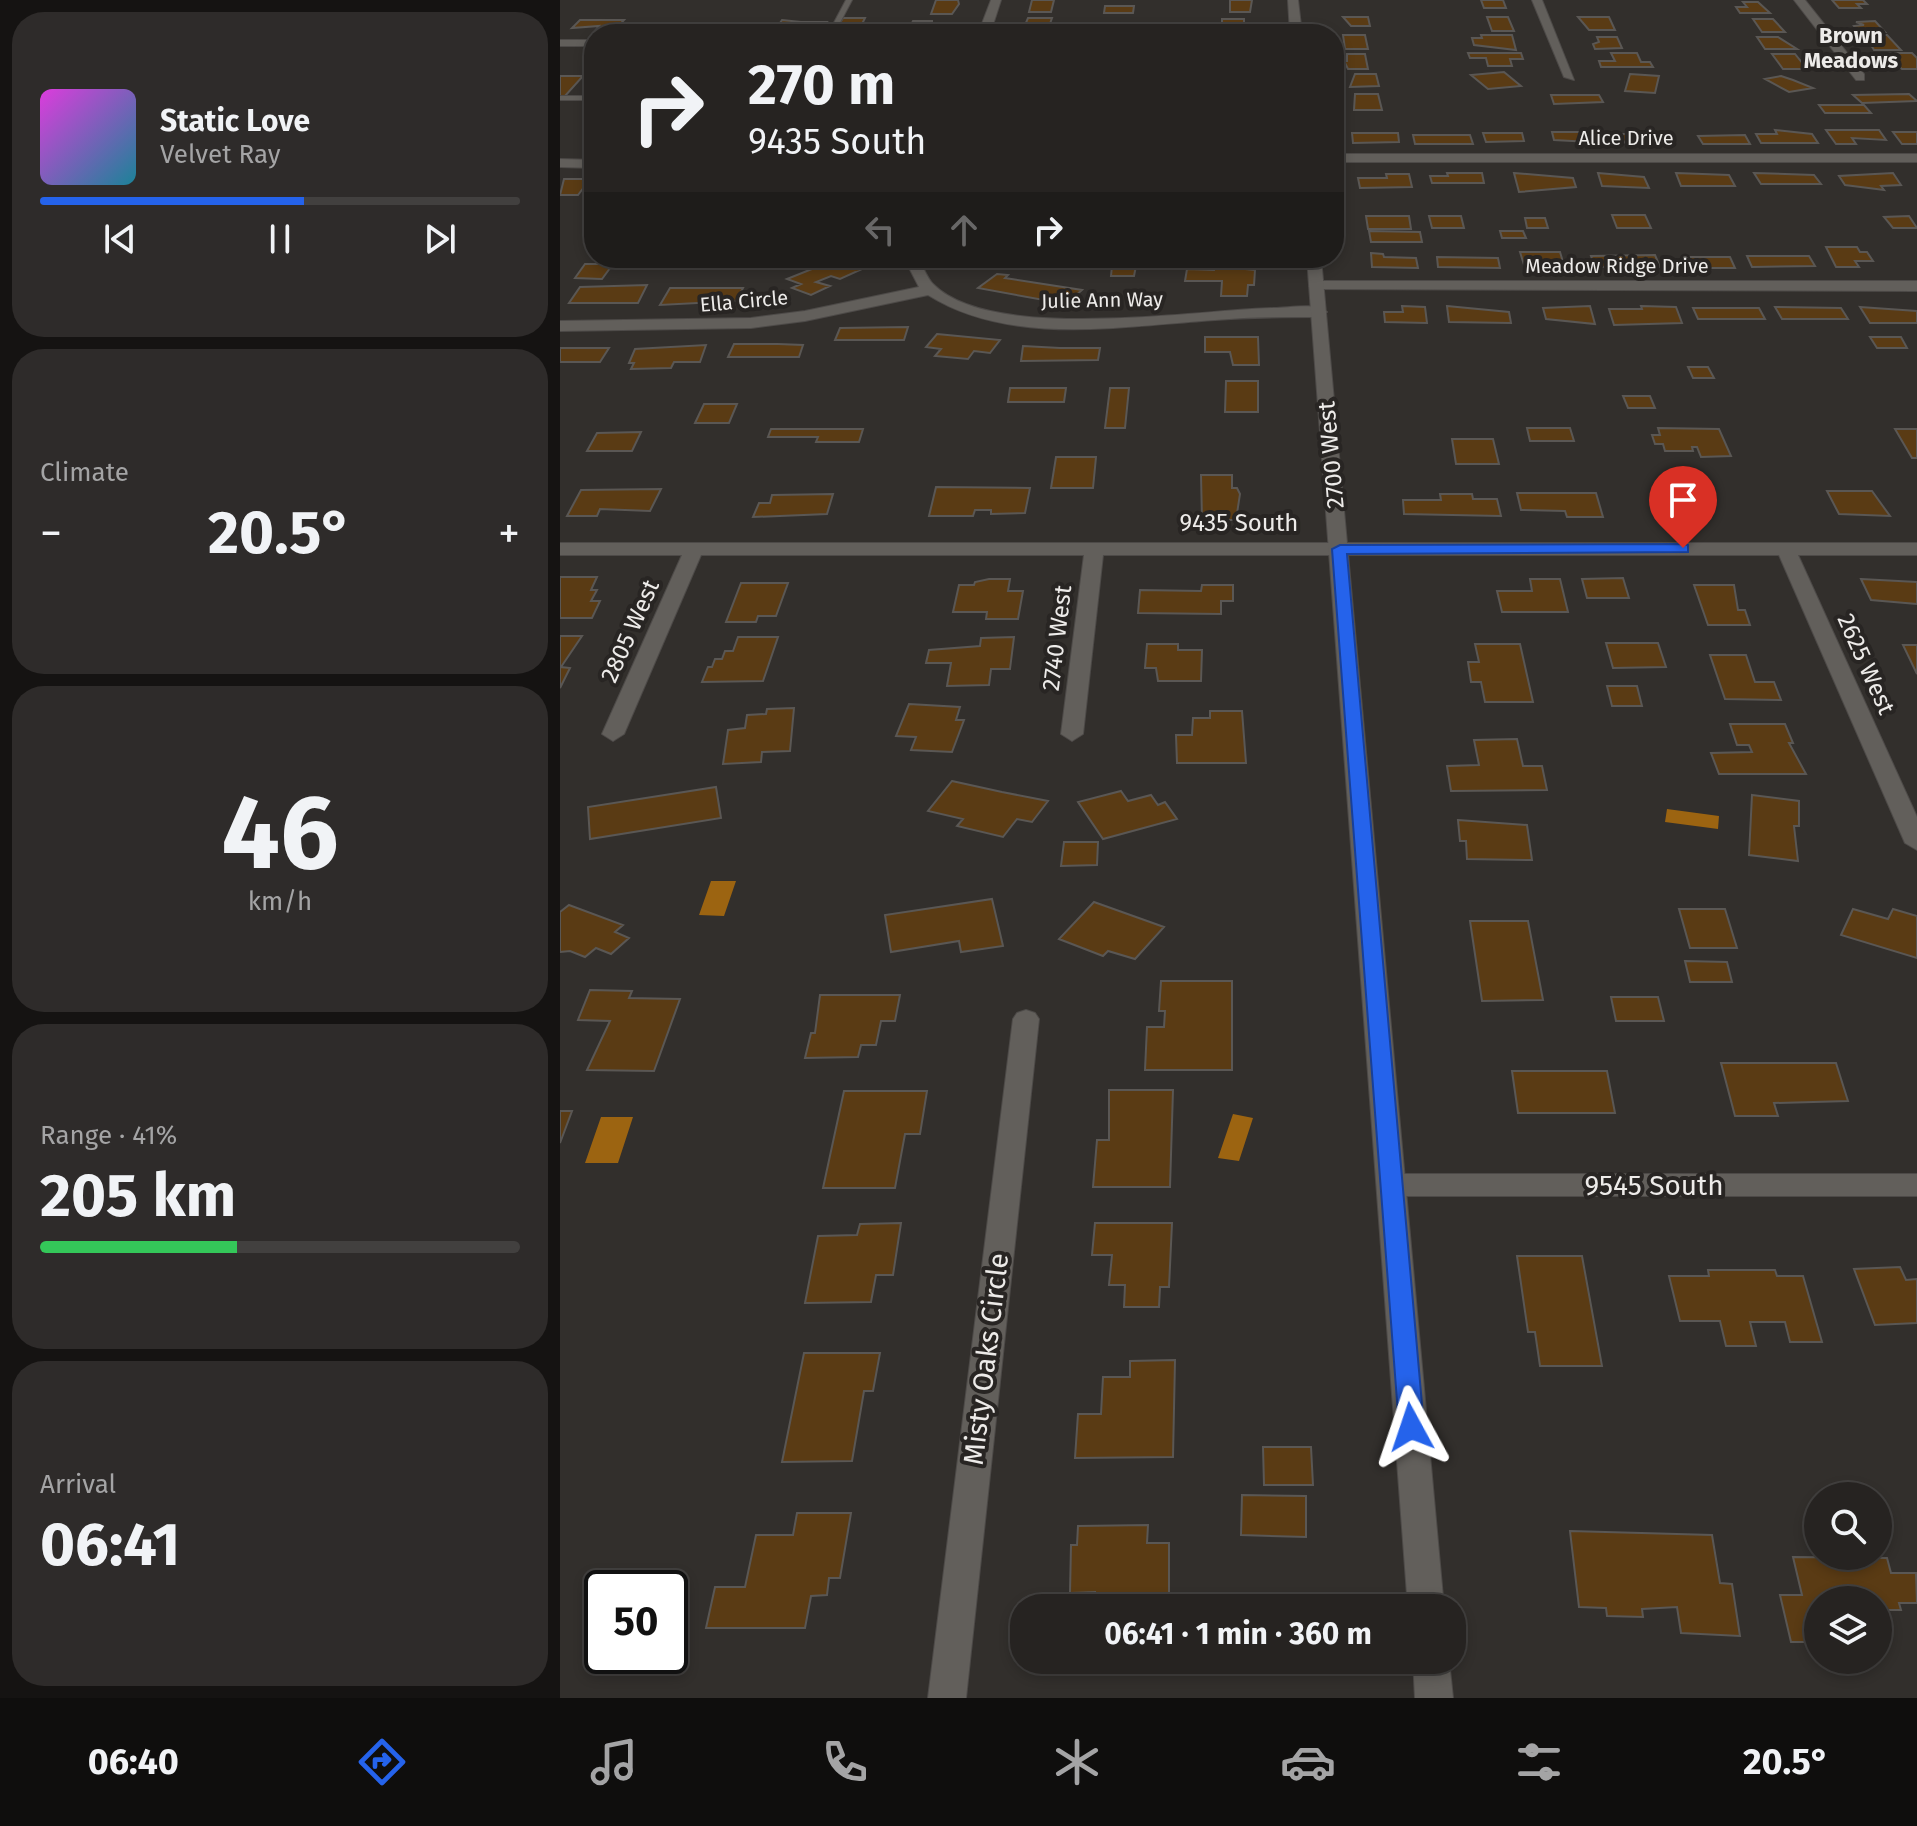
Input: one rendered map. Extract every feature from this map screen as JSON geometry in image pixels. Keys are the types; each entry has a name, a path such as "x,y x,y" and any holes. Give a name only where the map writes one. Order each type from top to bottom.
{"street":[{"path":"988,24 996,0"},
{"path":"1293,0 1295,24"},
{"path":"1537,0 1570,77"},
{"path":"1799,0 1860,77"},
{"path":"560,43 584,43"},
{"name":"Alice Drive","path":"1344,158 1917,158"},
{"path":"560,163 584,164"},
{"path":"913,268 928,290"},
{"name":"2700 West","path":"1315,268 1425,1594"},
{"name":"Meadow Ridge Drive","path":"1317,286 1917,286"},
{"name":"Julie Ann Way","path":"928,290 960,306 1042,323 1319,312"},
{"name":"Ella Circle","path":"560,326 751,323 805,316 928,290"},
{"name":"9435 South","path":"560,549 1917,549"},
{"name":"2805 West","path":"613,734 694,549"},
{"name":"2740 West","path":"1072,734 1094,549"},
{"name":"2625 West","path":"1786,549 1917,843"},
{"name":"Misty Oaks Circle","path":"947,1698 1026,1019"},
{"name":"9545 South","path":"1392,1185 1917,1185"},
{"path":"1432,1674 1434,1698"}],"lane":[{"path":"836,24 849,0"},
{"path":"560,98 584,98"}],"shaded area":[{"path":"1667,809 1719,816 1718,829 1665,822"},
{"path":"711,881 736,881 724,916 699,915"},
{"path":"1233,1114 1253,1118 1239,1161 1218,1158"},
{"path":"601,1117 633,1117 618,1163 585,1163"}],"building":[{"path":"936,0 958,0 959,4 952,14 931,14"},
{"path":"1032,0 1054,0 1051,12 1029,12"},
{"path":"1230,0 1252,0 1250,12 1230,12"},
{"path":"1481,0 1503,0 1506,8 1484,8"},
{"path":"1832,0 1863,0 1867,4 1857,4 1861,8 1839,8"},
{"path":"1743,2 1758,2 1770,13 1740,13 1736,7 1747,7"},
{"path":"1105,6 1134,6 1133,13 1104,13"},
{"path":"1343,17 1368,17 1370,26 1351,26"},
{"path":"1487,17 1508,17 1514,31 1492,31"},
{"path":"1578,17 1609,17 1615,30 1589,30"},
{"path":"843,18 865,18 862,24 839,24"},
{"path":"1028,18 1052,18 1050,24 1025,24"},
{"path":"1222,19 1244,19 1244,24 1222,24"},
{"path":"1753,19 1773,19 1785,32 1762,32"},
{"path":"580,20 624,20 620,24 584,24 584,27 572,28"},
{"path":"782,20 827,22 826,24 779,24"},
{"path":"913,21 932,21 932,24 912,24"},
{"path":"1875,21 1885,32 1859,32 1854,26 1864,25 1856,22"},
{"path":"1344,35 1365,35 1368,49 1345,49"},
{"path":"1481,35 1512,35 1516,50 1474,45 1472,38 1482,38"},
{"path":"1865,35 1887,35 1901,50 1874,50"},
{"path":"1597,37 1617,37 1622,48 1595,49 1593,44 1599,42"},
{"path":"1757,37 1778,37 1797,49 1765,49"},
{"path":"1468,53 1521,53 1523,59 1510,59 1512,66 1488,66 1486,58 1470,58"},
{"path":"1611,53 1637,53 1641,62 1650,62 1653,67 1601,67 1599,61 1615,61"},
{"path":"1888,53 1912,53 1917,58 1917,69 1902,69 1887,57 1891,57"},
{"path":"1347,54 1365,54 1368,69 1348,69 1344,61 1347,61"},
{"path":"1772,54 1795,54 1807,69 1783,69"},
{"path":"1504,72 1521,86 1488,89 1471,75"},
{"path":"1355,74 1376,74 1379,86 1350,87"},
{"path":"1630,74 1659,76 1655,93 1625,91"},
{"path":"560,76 583,76 565,96 560,96"},
{"path":"1781,76 1813,88 1789,92 1765,79"},
{"path":"1355,94 1378,94 1382,110 1354,110"},
{"path":"1909,94 1917,101 1862,103 1853,95"},
{"path":"1551,95 1599,95 1603,102 1554,104"},
{"path":"1819,105 1864,105 1871,113 1825,113"},
{"path":"1775,130 1812,134 1818,143 1761,143 1756,134 1777,134"},
{"path":"1826,130 1879,130 1886,140 1852,138 1856,144 1836,144"},
{"path":"1552,132 1604,132 1609,143 1554,140"},
{"path":"1893,132 1917,132 1917,144 1902,144"},
{"path":"1352,133 1398,133 1399,142 1353,143"},
{"path":"1483,133 1522,133 1524,141 1486,142"},
{"path":"1619,134 1658,134 1662,141 1626,144"},
{"path":"1413,135 1470,135 1473,144 1415,144"},
{"path":"1745,135 1750,144 1703,144 1698,136"},
{"path":"1447,173 1482,173 1484,183 1432,183 1430,176 1448,176"},
{"path":"1514,173 1573,178 1576,187 1519,192"},
{"path":"1598,173 1644,177 1649,188 1602,186"},
{"path":"1676,173 1729,175 1735,186 1681,186"},
{"path":"1754,173 1814,175 1821,184 1761,184"},
{"path":"1893,173 1901,185 1881,186 1884,190 1845,185 1839,176"},
{"path":"1386,174 1409,174 1412,187 1360,188 1358,178 1387,178"},
{"path":"564,179 584,179 584,187 578,195 560,195"},
{"path":"1612,215 1645,215 1651,228 1617,228"},
{"path":"1366,216 1409,216 1411,229 1368,229"},
{"path":"1429,216 1461,216 1464,228 1432,228"},
{"path":"1909,216 1917,228 1893,228 1884,217"},
{"path":"1525,218 1545,218 1548,228 1527,228"},
{"path":"1369,231 1420,232 1422,242 1371,242"},
{"path":"1500,231 1523,231 1526,238 1502,238"},
{"path":"1826,247 1857,247 1860,252 1867,252 1873,261 1855,261 1859,267 1836,267"},
{"path":"1520,252 1560,252 1563,262 1546,262 1548,268 1525,268"},
{"path":"1371,253 1383,254 1384,257 1416,258 1418,268 1372,267"},
{"path":"1655,255 1660,267 1595,267 1591,256"},
{"path":"1747,256 1809,256 1815,266 1752,267"},
{"path":"1437,257 1498,258 1500,268 1438,267"},
{"path":"1684,257 1730,257 1735,268 1689,268"},
{"path":"584,265 584,268 610,268 602,279 575,278"},
{"path":"809,268 860,270 840,279 831,276 816,282 830,286 811,295 792,288 801,284 787,279 812,269"},
{"path":"1112,268 1136,268 1134,276 1111,276"},
{"path":"1187,269 1255,270 1254,285 1248,285 1247,296 1221,296 1222,281 1185,281"},
{"path":"997,274 1008,275 1005,278 1082,290 1066,304 978,288"},
{"path":"647,285 638,303 569,303 580,287"},
{"path":"670,288 743,288 736,301 660,305"},
{"path":"1402,306 1425,307 1427,323 1385,322 1384,312 1403,312"},
{"path":"1447,306 1509,312 1511,323 1449,322"},
{"path":"1590,306 1595,324 1546,319 1543,308"},
{"path":"1641,306 1676,307 1682,323 1614,325 1609,309 1642,309"},
{"path":"1775,307 1841,308 1848,319 1782,319"},
{"path":"1860,307 1917,311 1917,323 1870,323"},
{"path":"1693,308 1759,308 1765,319 1698,319"},
{"path":"908,327 904,340 835,340 840,328"},
{"path":"937,334 1000,340 990,353 974,351 968,359 935,356 941,349 926,347"},
{"path":"1205,337 1258,337 1259,365 1233,365 1230,352 1205,352"},
{"path":"1870,337 1901,337 1907,348 1877,348"},
{"path":"734,344 803,345 799,357 728,357"},
{"path":"706,345 700,362 674,362 671,368 631,369 634,363 629,363 635,349"},
{"path":"1023,346 1100,348 1098,360 1021,361"},
{"path":"560,348 609,348 600,362 560,362"},
{"path":"1688,367 1708,367 1714,378 1693,378"},
{"path":"1226,381 1258,381 1258,412 1225,412"},
{"path":"1010,388 1066,388 1064,402 1008,402"},
{"path":"1110,388 1129,388 1125,428 1105,428"},
{"path":"1623,396 1650,396 1655,408 1628,408"},
{"path":"704,404 737,404 729,423 695,423"},
{"path":"1527,428 1570,428 1574,441 1530,441"},
{"path":"1658,428 1719,429 1731,456 1701,457 1697,447 1692,447 1693,451 1665,451 1663,444 1655,444 1652,435 1660,435"},
{"path":"771,429 863,429 859,442 816,442 818,437 768,437"},
{"path":"1895,429 1917,429 1917,458 1912,458"},
{"path":"641,432 632,451 587,451 597,433"},
{"path":"1452,439 1493,439 1499,464 1456,464"},
{"path":"1056,457 1096,457 1093,488 1051,488"},
{"path":"1201,475 1232,475 1232,488 1237,488 1240,494 1236,520 1202,520"},
{"path":"936,487 1030,488 1025,513 991,514 991,510 975,510 973,516 929,516"},
{"path":"661,489 650,511 600,509 597,516 567,516 581,490"},
{"path":"1827,491 1872,491 1890,516 1839,514"},
{"path":"1517,493 1596,493 1603,517 1567,517 1565,511 1521,510"},
{"path":"833,494 827,514 753,517 759,503 770,503 772,495"},
{"path":"1440,494 1472,494 1473,499 1497,499 1501,516 1404,514 1403,500 1441,500"},
{"path":"560,577 597,577 591,590 597,590 591,601 600,601 592,618 560,618"},
{"path":"1623,578 1629,598 1587,598 1582,579"},
{"path":"1010,579 1008,591 1023,591 1018,619 986,619 987,612 953,612 959,585 974,585 975,582"},
{"path":"1530,579 1560,579 1568,612 1502,612 1497,591 1532,591"},
{"path":"1861,579 1917,582 1917,604 1871,600"},
{"path":"741,583 788,583 776,616 758,616 756,622 726,622"},
{"path":"1202,585 1233,585 1233,601 1221,601 1221,614 1138,613 1140,590 1201,591"},
{"path":"1694,585 1734,585 1738,610 1745,610 1750,625 1708,625"},
{"path":"560,636 582,636 561,667 570,668 560,688"},
{"path":"738,637 778,637 763,681 702,682 715,659 722,659 725,651 733,651"},
{"path":"1014,637 1010,669 991,669 989,685 947,686 951,663 926,663 929,650 980,646 981,638"},
{"path":"1606,643 1658,643 1666,667 1613,668"},
{"path":"1147,644 1178,644 1178,650 1202,650 1201,681 1158,681 1156,668 1145,668"},
{"path":"1475,644 1520,644 1533,702 1485,702 1481,682 1471,682 1468,662 1479,662"},
{"path":"1903,645 1917,645 1917,674"},
{"path":"1710,655 1746,655 1755,682 1774,682 1781,700 1725,699"},
{"path":"1607,686 1637,686 1642,706 1612,706"},
{"path":"909,704 960,707 956,720 964,720 952,752 911,750 916,737 896,736"},
{"path":"794,708 790,751 762,752 761,762 723,764 728,730 745,728 747,715 766,714 767,709"},
{"path":"1210,711 1242,711 1246,763 1177,763 1176,735 1192,735 1193,718 1210,718"},
{"path":"1730,724 1785,724 1793,743 1789,743 1806,774 1719,774 1711,753 1752,752 1749,745 1737,745"},
{"path":"1517,739 1523,766 1542,766 1547,790 1451,791 1447,766 1479,765 1474,740"},
{"path":"952,781 1048,801 1032,822 1017,819 1003,837 957,826 963,819 928,811"},
{"path":"716,787 721,818 590,839 588,807"},
{"path":"1121,791 1128,801 1151,795 1158,805 1165,802 1177,819 1103,839 1078,802"},
{"path":"1752,795 1799,801 1799,826 1794,826 1798,861 1749,855"},
{"path":"1458,820 1527,825 1532,860 1467,859 1466,841 1460,841"},
{"path":"1064,842 1098,842 1097,865 1061,866"},
{"path":"992,899 1003,946 961,952 959,941 891,952 885,915"},
{"path":"1094,902 1164,927 1135,959 1108,951 1103,956 1059,939"},
{"path":"569,905 623,925 615,932 629,938 611,954 596,948 585,957 570,951 560,952 560,912"},
{"path":"1679,909 1725,909 1737,948 1690,948"},
{"path":"1853,909 1888,919 1893,909 1917,916 1917,958 1841,935"},
{"path":"1470,921 1528,921 1543,1000 1482,1001"},
{"path":"1685,961 1727,962 1732,982 1690,982"},
{"path":"1161,981 1232,981 1232,1070 1145,1070 1147,1027 1164,1027 1165,1011 1159,1011"},
{"path":"590,990 632,991 629,998 680,999 654,1071 587,1070 610,1021 578,1020"},
{"path":"820,995 900,995 895,1021 881,1021 876,1045 861,1045 858,1057 805,1058 811,1033 815,1033"},
{"path":"1611,997 1658,997 1664,1021 1616,1021"},
{"path":"1721,1063 1836,1063 1848,1101 1774,1103 1778,1116 1735,1116"},
{"path":"1512,1071 1607,1071 1615,1113 1518,1113"},
{"path":"1109,1090 1173,1090 1170,1187 1093,1187 1097,1140 1109,1140"},
{"path":"844,1091 927,1091 920,1134 905,1134 895,1188 823,1188"},
{"path":"560,1111 572,1111 560,1143"},
{"path":"901,1223 893,1275 876,1275 871,1302 805,1303 818,1236 857,1235 860,1224"},
{"path":"1095,1223 1172,1223 1169,1287 1160,1287 1159,1307 1124,1307 1125,1285 1109,1285 1112,1255 1092,1255"},
{"path":"1517,1256 1582,1256 1602,1366 1540,1366 1535,1332 1528,1332"},
{"path":"1900,1267 1906,1280 1917,1279 1917,1323 1875,1325 1854,1269"},
{"path":"1708,1270 1775,1270 1777,1276 1803,1276 1822,1342 1790,1342 1785,1322 1750,1322 1756,1346 1726,1346 1720,1321 1680,1321 1669,1276 1709,1276"},
{"path":"804,1353 880,1353 873,1391 864,1391 852,1461 782,1462"},
{"path":"1175,1360 1173,1457 1075,1458 1078,1414 1101,1414 1103,1377 1130,1377 1130,1361"},
{"path":"1263,1447 1311,1447 1313,1485 1264,1485"},
{"path":"1242,1495 1306,1496 1306,1537 1241,1535"},
{"path":"797,1513 851,1513 840,1578 829,1578 827,1595 811,1596 805,1628 706,1628 715,1587 745,1587 756,1535 793,1535"},
{"path":"1148,1525 1147,1543 1169,1543 1169,1594 1070,1593 1071,1545 1077,1545 1078,1526"},
{"path":"1570,1531 1712,1535 1720,1583 1732,1584 1740,1636 1681,1633 1677,1607 1642,1609 1643,1617 1607,1616 1606,1608 1579,1607"},
{"path":"1793,1557 1804,1557 1804,1570 1916,1573 1917,1603 1899,1603 1901,1610 1892,1610 1892,1586 1804,1586 1804,1642 1791,1642 1780,1595 1802,1595"}],"district":[{"name":"Brown Meadows","path":"1851,48"}],"route":[{"path":"1411,1427 1340,549 1683,548"}]}
